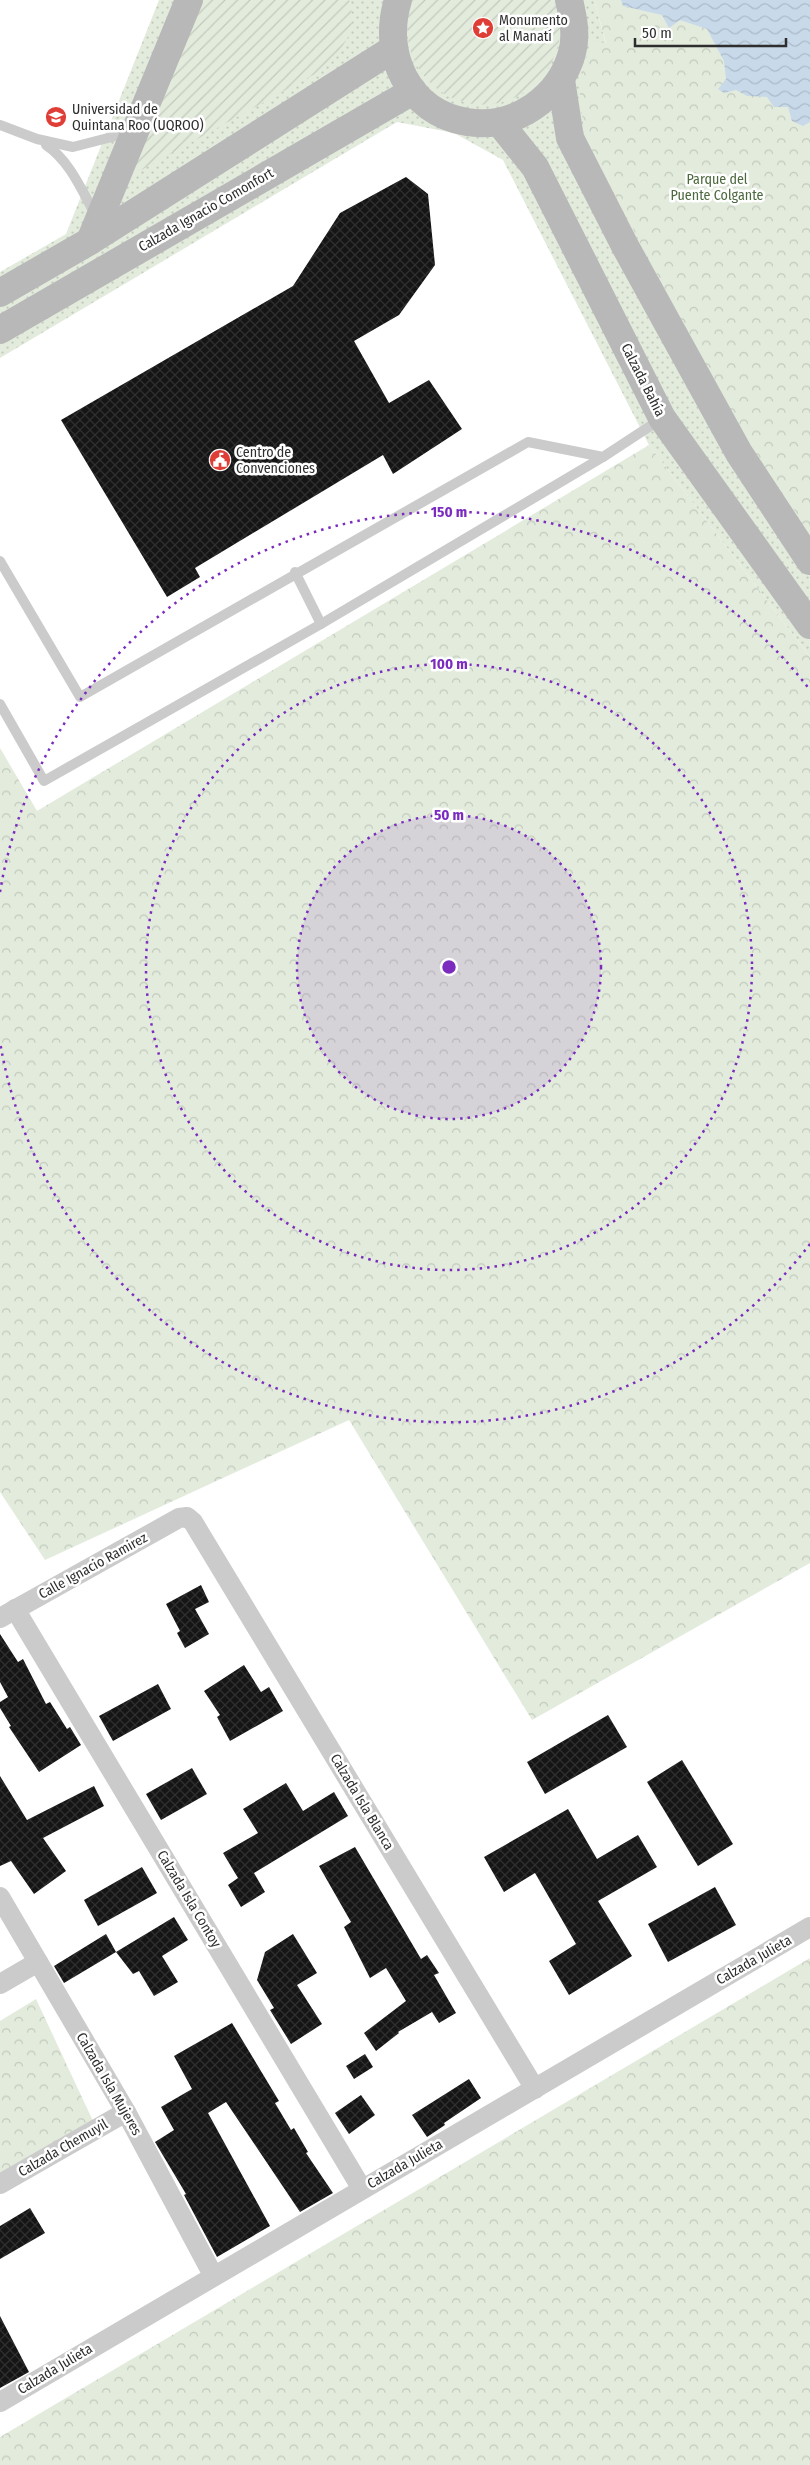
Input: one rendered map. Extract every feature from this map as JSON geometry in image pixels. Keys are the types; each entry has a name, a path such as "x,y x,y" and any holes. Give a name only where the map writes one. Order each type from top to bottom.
{"main road":[{"path":"95,231 189,0"},
{"path":"398,0 392,19 393,48 400,71 413,91 438,112 468,122 499,122 523,114 544,100 561,80 573,52 575,21 569,0"},
{"path":"0,293 95,231 393,48"},
{"path":"561,80 570,138 625,246 739,453 810,561"},
{"name":"Calzada Ignacio Comonfort","path":"0,330 413,91"},
{"name":"Calzada Bahía","path":"499,122 535,167 662,418 810,625"}],"street":[{"name":"Calle Ignacio Ramirez","path":"8,1613 179,1518 187,1517"},
{"name":"Calzada Isla Blanca","path":"187,1517 192,1522 535,2088"},
{"name":"Calzada Isla Contoy","path":"8,1613 362,2189"},
{"name":"Calzada Isla Mujeres","path":"0,1896 126,2112 213,2275"},
{"name":"Calzada Julieta","path":"0,2402 213,2275 810,1927"},
{"path":"0,1984 38,1962"},
{"name":"Calzada Chemuyil","path":"0,2184 126,2112"}],"lane":[{"path":"0,125 37,139 72,148 138,129"},
{"path":"37,139 55,151 73,174 95,231"},
{"path":"0,704 44,781 321,624 603,458 662,418"},
{"path":"0,560 80,697 295,572 528,442 603,458"},
{"path":"295,572 321,624"}],"green space":[{"path":"159,0 594,0 606,44 810,443 810,657 649,445 503,160 454,133 397,122 0,358 0,272 66,234"},
{"path":"199,0 349,0 352,21 343,46 324,69 125,179"},
{"path":"412,0 556,0 561,26 554,56 538,81 514,98 489,104 465,102 442,92 424,76 412,54 407,29"},
{"name":"Parque del Puente Colgante","path":"594,0 810,0 810,534 735,422 585,138 579,87 591,41 606,43"},
{"path":"649,445 810,657 810,1563 532,1720 349,1420 45,1560 0,1492 0,748 37,811"},
{"path":"810,1958 810,2465 0,2465 0,2437"},
{"path":"36,1999 93,2121 0,2175 0,2021"}],"water":[{"path":"621,0 810,0 810,122 803,126 792,121 788,107 774,107 767,97 747,96 736,90 724,93 718,89 726,79 724,61 707,29 680,20 669,28 662,15 623,6"}],"building":[{"path":"406,177 428,194 435,265 399,315 354,341 389,403 429,380 462,429 393,474 383,455 195,568 200,577 167,597 61,420 293,286 340,213"},
{"path":"201,1585 209,1602 195,1609 209,1634 185,1648 177,1633 180,1631 166,1604"},
{"path":"0,1634 18,1662 23,1659 46,1704 50,1702 67,1729 70,1727 81,1745 39,1772 9,1727 11,1726 0,1708 0,1702 8,1697 0,1682"},
{"path":"244,1665 261,1692 269,1687 283,1711 230,1741 217,1717 220,1715 204,1691"},
{"path":"158,1684 171,1709 113,1741 99,1716"},
{"path":"608,1715 627,1747 545,1794 527,1762"},
{"path":"682,1760 733,1844 698,1866 647,1782"},
{"path":"192,1768 207,1794 161,1820 146,1794"},
{"path":"0,1776 27,1820 94,1786 104,1806 43,1838 66,1871 34,1894 11,1861 0,1866"},
{"path":"286,1783 303,1811 334,1792 348,1816 254,1873 265,1892 241,1907 228,1885 238,1878 223,1853 258,1833 243,1809"},
{"path":"568,1809 597,1859 638,1835 657,1867 598,1901 632,1956 569,1995 549,1961 576,1944 535,1873 504,1892 484,1857"},
{"path":"355,1847 421,1959 427,1955 439,1973 434,1975 456,2013 439,2023 432,2012 398,2032 376,2051 364,2033 406,2001 386,1968 370,1978 344,1927 351,1922 319,1866"},
{"path":"142,1867 157,1893 98,1926 84,1900"},
{"path":"715,1887 736,1925 668,1962 648,1924"},
{"path":"174,1917 188,1940 162,1956 178,1982 154,1996 139,1971 133,1974 116,1952"},
{"path":"106,1934 116,1952 64,1983 54,1966"},
{"path":"293,1934 317,1973 297,1985 322,2024 291,2044 270,2010 274,2008 257,1980 265,1952"},
{"path":"232,2023 279,2101 275,2103 291,2130 294,2128 308,2152 306,2153 333,2193 300,2212 226,2102 208,2113 270,2226 217,2257 184,2195 186,2194 155,2142 174,2130 161,2107 192,2089 174,2056"},
{"path":"365,2054 373,2067 354,2079 346,2066"},
{"path":"469,2079 481,2098 427,2137 412,2115"},
{"path":"361,2095 375,2115 349,2134 335,2113"},
{"path":"30,2208 45,2233 0,2259 0,2226"},
{"path":"0,2316 29,2372 0,2388"}],"place":[{"name":"Monumento al Manatí","path":"483,28"},
{"name":"Universidad de Quintana Roo (UQROO)","path":"56,117"},
{"name":"Centro de Convenciones","path":"220,460"}]}
